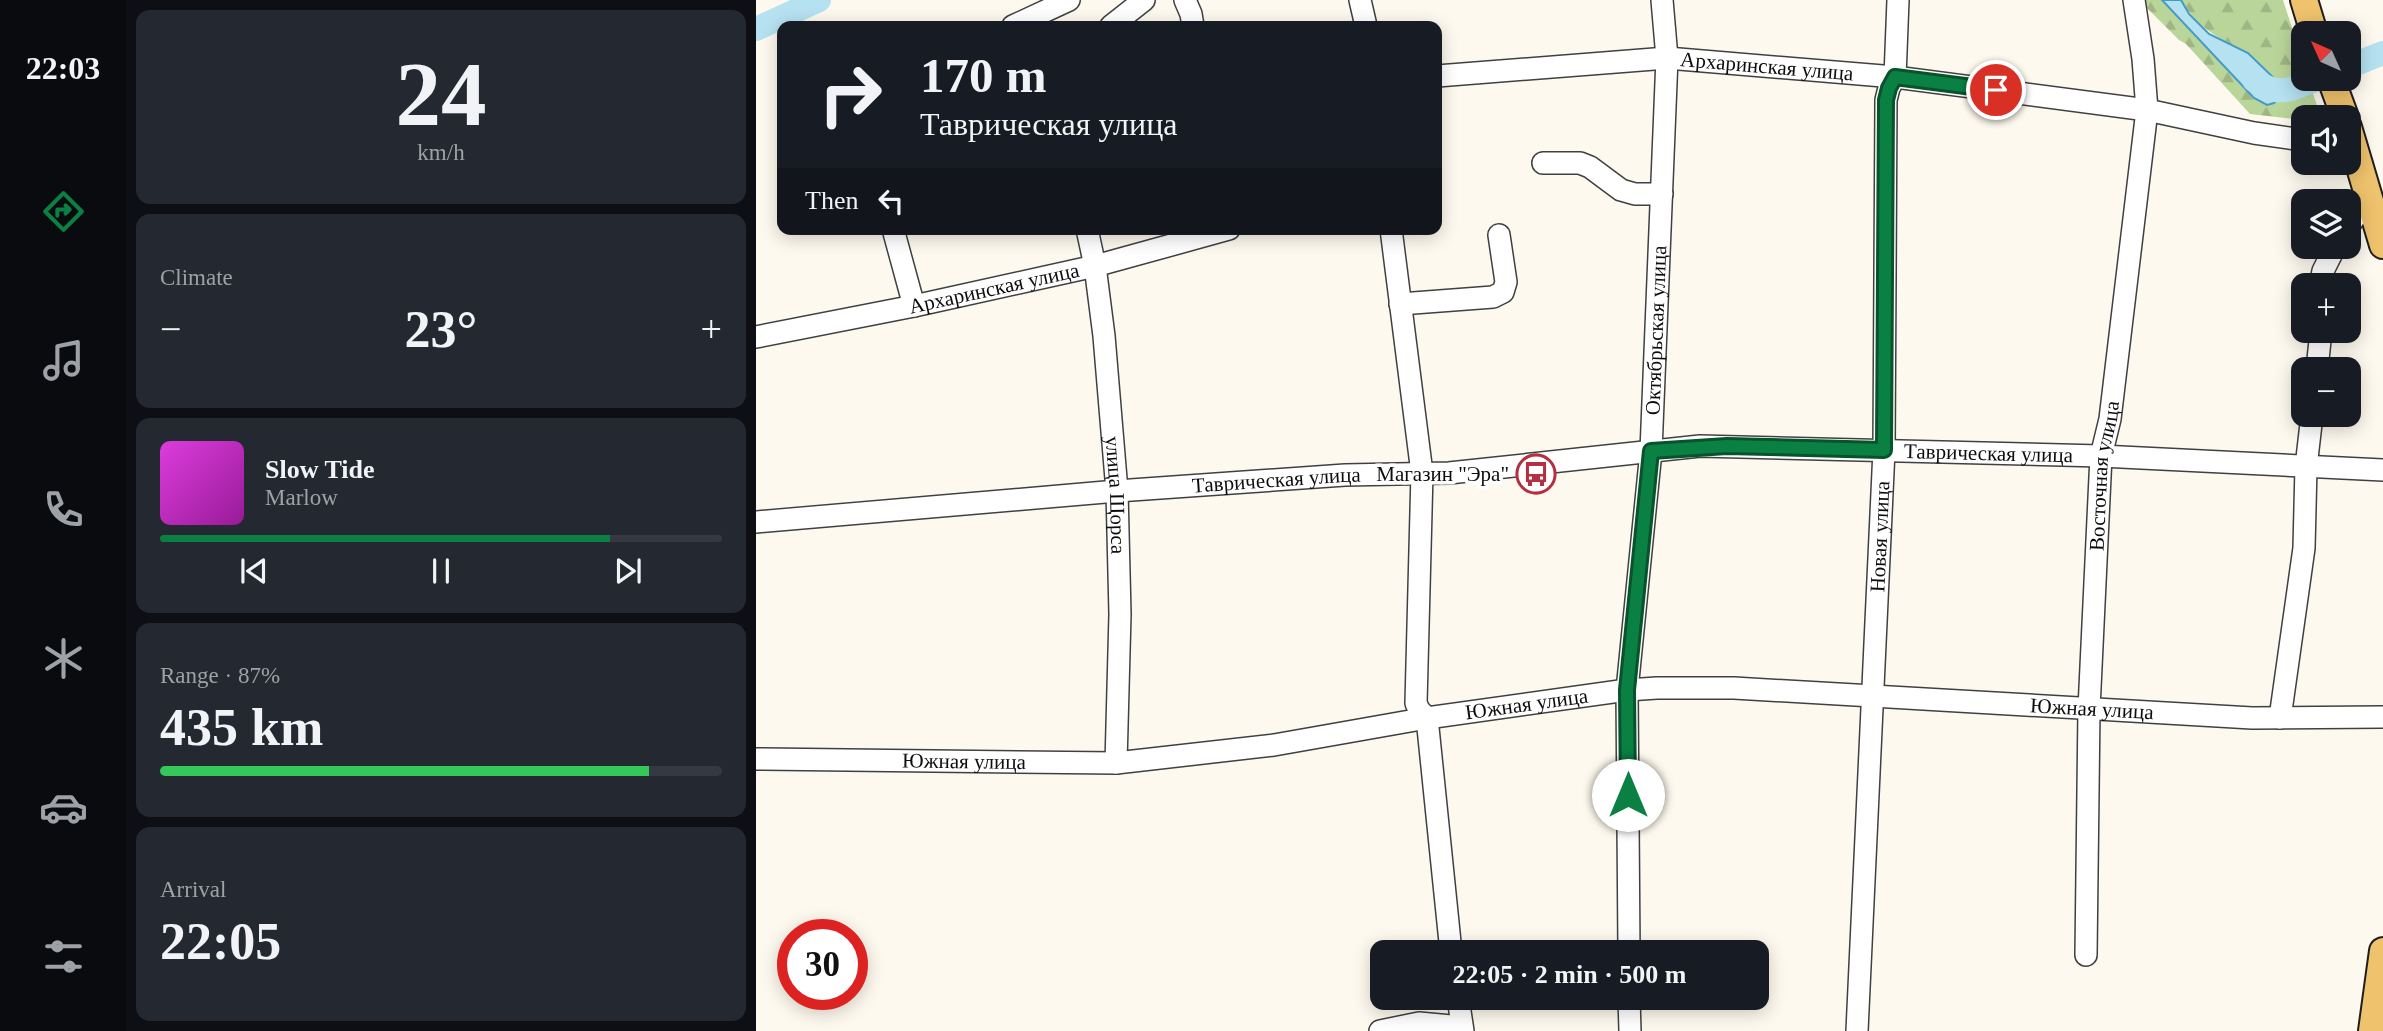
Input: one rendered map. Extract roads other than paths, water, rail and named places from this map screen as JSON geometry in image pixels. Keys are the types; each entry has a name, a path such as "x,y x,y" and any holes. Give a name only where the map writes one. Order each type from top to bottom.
{"main road":[{"path":"2304,0 2310,21"},
{"path":"2361,171 2383,245"},
{"path":"2377,1023 2383,951"}],"street":[{"path":"1047,20 1069,0"},
{"path":"1117,21 1144,0"},
{"path":"1185,0 1192,21"},
{"path":"1360,0 1365,21"},
{"name":"Октябрьская улица","path":"1629,940 1627,690 1651,451 1667,58 1662,0"},
{"name":"Новая улица","path":"1857,1031 1884,450 1886,100 1895,77 1899,0"},
{"name":"Восточная улица","path":"2087,955 2088,709 2101,456 2109,419 2147,110 2134,0"},
{"name":"Архаринская улица","path":"1442,76 1667,58 1895,77 2147,110 2291,138"},
{"path":"1544,163 1580,163 1590,167 1621,190 1635,194 1662,194"},
{"path":"2361,208 2369,197"},
{"path":"894,235 914,306"},
{"name":"улица Щорса","path":"1088,235 1104,336 1117,491 1120,614 1116,763"},
{"name":"Архаринская улица","path":"756,337 1095,266 1207,235"},
{"path":"1392,235 1422,473 1416,693 1419,710 1427,718 1450,940"},
{"path":"1400,304 1493,297 1503,292 1506,282 1499,235"},
{"path":"2280,718 2303,557 2306,467 2311,427"},
{"name":"Таврическая улица","path":"756,522 1117,491 1345,475 1449,473 1651,451 1727,446 2101,456 2383,470"},
{"name":"Южная улица","path":"756,759 1116,763 1274,745 1427,718 1627,690 1708,687 2280,718 2383,717"},
{"path":"1380,1031 1419,1023 1463,1029 1460,1010"},
{"path":"1629,1010 1629,1031"}],"water":[{"path":"2162,0 2181,0 2189,14 2209,34 2248,53 2281,85 2284,92 2274,103 2267,105 2254,98"}],"waterway":[{"path":"756,29 819,0"},
{"path":"2361,62 2383,53"},
{"path":"2254,80 2271,89 2291,88"}],"place":[{"name":"Магазин \"Эра\"","path":"1536,474"}]}
